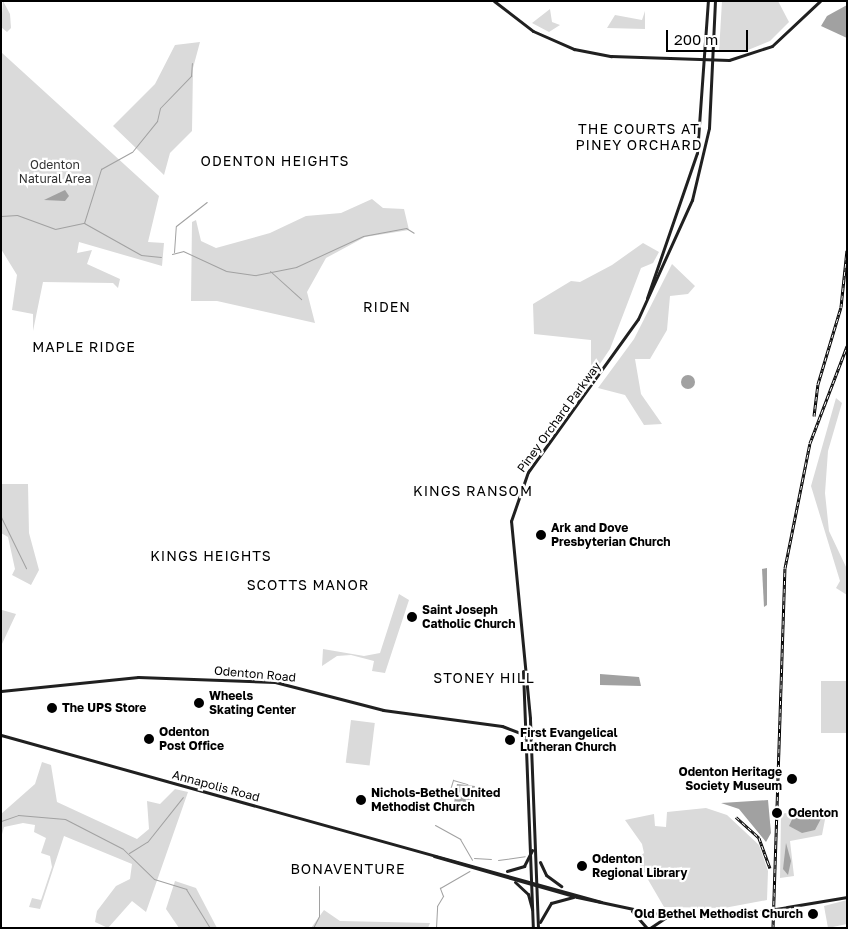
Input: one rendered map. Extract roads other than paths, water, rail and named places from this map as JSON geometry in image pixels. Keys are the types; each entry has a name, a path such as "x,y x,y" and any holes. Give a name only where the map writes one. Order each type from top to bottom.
{"main road":[{"path":"494,1 533,31 574,49 611,56 705,60 745,58 766,50 820,1"},
{"name":"Piney Orchard Parkway","path":"643,308 695,165 705,60 708,1"},
{"name":"Piney Orchard Parkway","path":"538,928 540,887 531,738 510,541 515,500 528,472 616,353 643,308 700,175 709,128 715,1"},
{"name":"Piney Orchard Parkway","path":"523,663 525,734 533,846 533,928"},
{"name":"Odenton Road","path":"1,691 138,676 275,682 384,710 486,723 525,734 531,738"},
{"name":"Annapolis Road","path":"1,735 426,853 534,886 629,909 712,918 847,897"},
{"path":"504,871 524,866 533,846"},
{"name":"Annapolis Road","path":"426,853 504,871 566,889 601,902"},
{"path":"538,855 546,875 566,889"},
{"path":"503,877 527,892 534,917"},
{"path":"538,928 551,903 577,897"},
{"path":"629,909 648,928 672,915"}],"waterway":[{"path":"84,223 101,169 132,152 157,121 160,108 191,76 192,63"},
{"path":"174,252 176,226 207,202"},
{"path":"1,216 17,215 55,229 84,223 141,255 161,257"},
{"path":"172,254 183,251 226,271 256,275 296,267 363,236 406,228 414,233"},
{"path":"270,271 301,299"},
{"path":"1,517 26,568"},
{"path":"449,793 453,780 467,784"},
{"path":"129,853 148,841 183,797"},
{"path":"1,821 18,815 65,819 123,849 154,879 186,889 210,928"},
{"path":"435,825 460,839 472,860"},
{"path":"498,860 525,856"},
{"path":"474,858 491,859"},
{"path":"436,928 437,906 443,896 440,888 470,871"},
{"path":"313,928 319,916 319,886"}],"railway":[{"path":"814,416 818,384 841,307 847,250"},
{"path":"773,928 785,568 810,443 847,346"},
{"path":"736,817 759,838 770,868"}],"place":[{"name":"Ark and Dove Presbyterian Church","path":"541,535"},
{"name":"Saint Joseph Catholic Church","path":"412,617"},
{"name":"Wheels Skating Center","path":"199,703"},
{"name":"The UPS Store","path":"52,708"},
{"name":"Odenton Post Office","path":"149,739"},
{"name":"First Evangelical Lutheran Church","path":"510,740"},
{"name":"Odenton Heritage Society Museum","path":"792,779"},
{"name":"Nichols-Bethel United Methodist Church","path":"361,800"},
{"name":"Odenton","path":"777,813"},
{"name":"Odenton Regional Library","path":"582,866"},
{"name":"Old Bethel Methodist Church","path":"813,914"}],"district":[{"name":"THE COURTS AT PINEY ORCHARD","path":"639,138"},
{"name":"ODENTON HEIGHTS","path":"275,161"},
{"name":"RIDEN","path":"387,307"},
{"name":"MAPLE RIDGE","path":"84,347"},
{"name":"KINGS RANSOM","path":"473,491"},
{"name":"KINGS HEIGHTS","path":"211,556"},
{"name":"SCOTTS MANOR","path":"308,585"},
{"name":"STONEY HILL","path":"484,678"},
{"name":"BONAVENTURE","path":"348,869"}],"park label":[{"name":"Odenton Natural Area","path":"55,172"}]}
